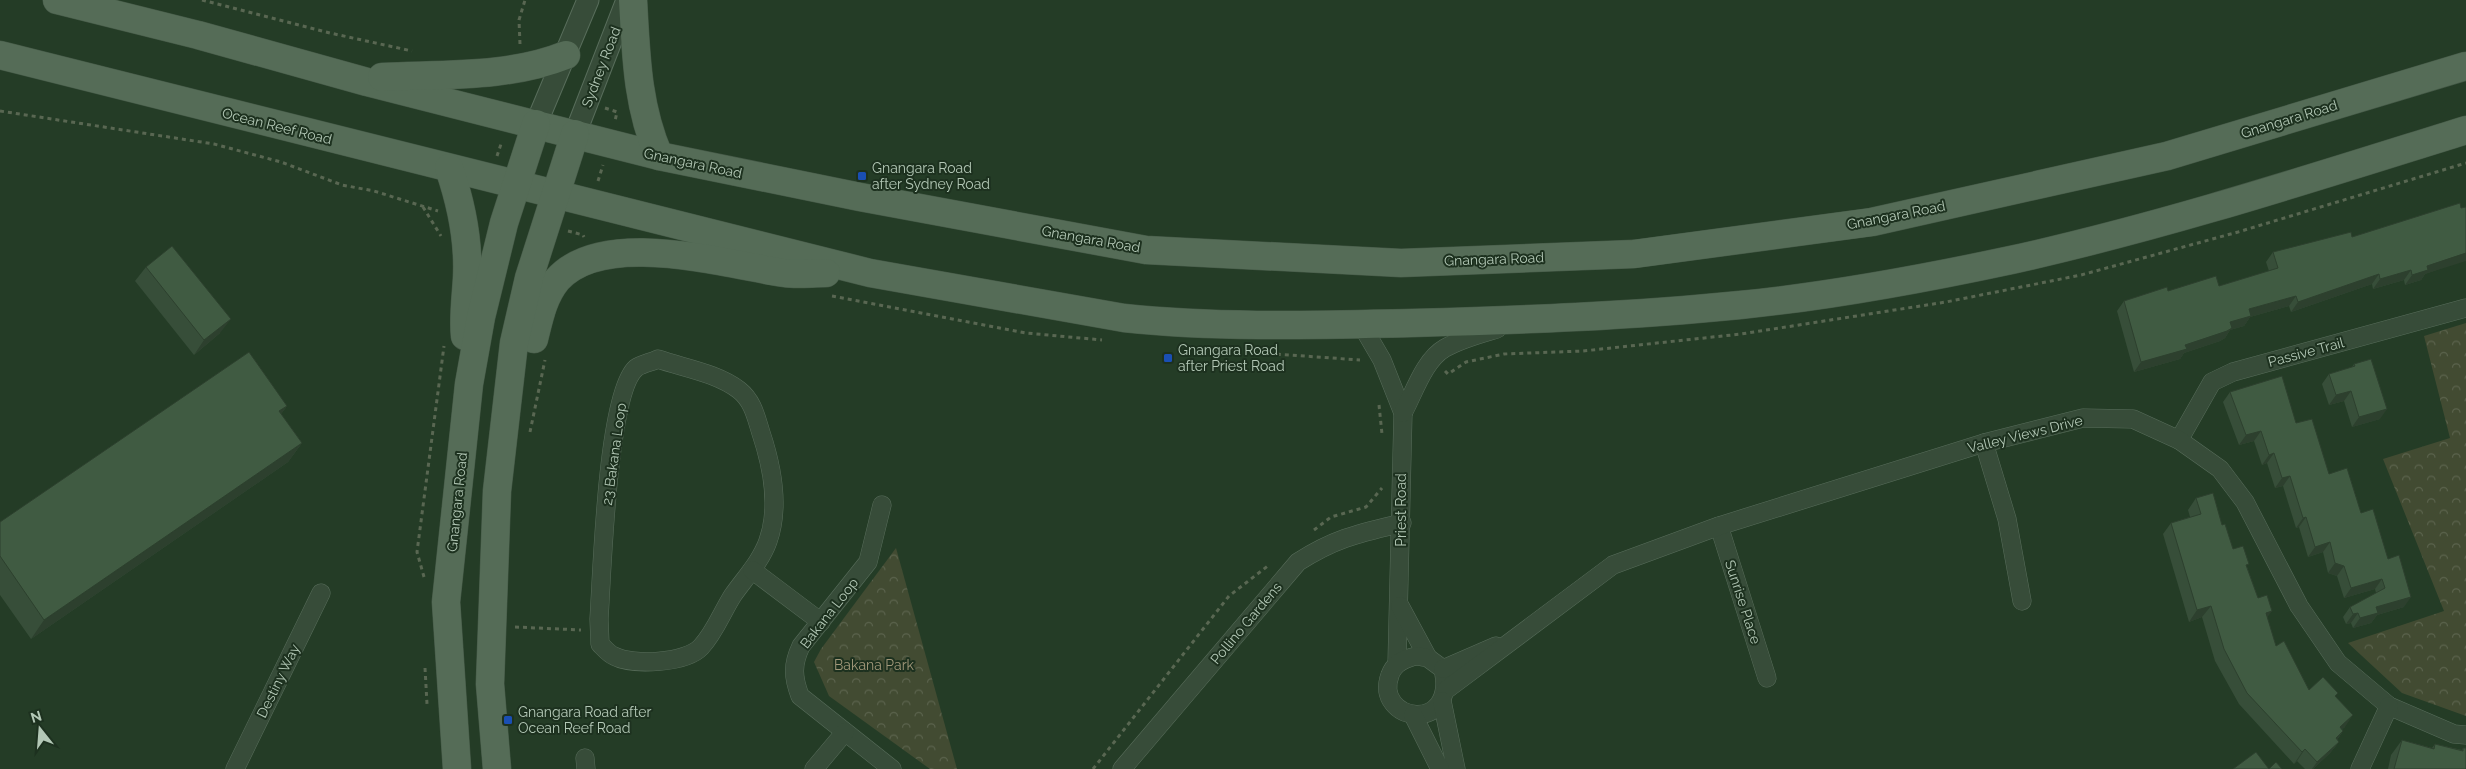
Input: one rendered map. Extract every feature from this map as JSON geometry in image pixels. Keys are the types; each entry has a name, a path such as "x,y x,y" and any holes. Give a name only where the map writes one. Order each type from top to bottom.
{"main road":[{"path":"57,0 198,35 510,120 536,124 575,134 529,278 514,342 497,491 490,684 497,769"},
{"path":"633,0 642,105 647,130 658,156"},
{"path":"353,78 521,68 545,63 566,54"},
{"name":"Ocean Reef Road","path":"0,55 555,194"},
{"name":"Gnangara Road","path":"575,134 658,156 860,197 1146,250 1401,263 1634,254 1872,222 2167,156 2466,66"},
{"name":"Gnangara Road","path":"457,769 446,602 469,384 481,317 504,223 536,124"},
{"path":"555,194 870,273 1124,318 1163,322 1361,324 1529,320 1742,305 1867,287 2012,260 2215,209 2466,130"},
{"path":"449,168 462,211 467,276 464,319 469,384"},
{"path":"497,491 542,304 558,280 590,257 636,252 680,254 786,273 870,273"}],"street":[{"path":"536,124 588,0"},
{"name":"Sydney Road","path":"575,134 627,0"},
{"name":"Passive Trail","path":"2179,440 2212,382 2233,372 2466,308"},
{"name":"Priest Road","path":"1403,413 1427,367 1444,348 1476,335 1529,320"},
{"name":"Priest Road","path":"1361,324 1382,360 1403,413 1398,664"},
{"name":"23 Bakana Loop","path":"658,360 720,380 739,390 751,403 771,463 773,506 768,541 752,570 732,597 717,625 700,648 680,658 626,661 612,656 600,644 604,549 613,447 623,391 636,368 658,360"},
{"name":"Valley Views Drive","path":"1444,695 1478,669 1512,638 1613,565 1719,526 1984,443 2083,418 2133,419 2179,440 2220,469 2244,502 2299,606 2338,663 2390,706 2454,734 2466,735"},
{"path":"1984,443 2007,519 2022,602"},
{"name":"Bakana Loop","path":"882,505 868,562 820,622 798,654 794,661 793,678 800,696 892,769"},
{"name":"Pollino Gardens","path":"1122,769 1298,562 1318,549 1347,536 1402,524"},
{"name":"Sunrise Place","path":"1719,526 1767,678"},
{"path":"752,570 820,622"},
{"name":"Destiny Way","path":"235,769 321,593"},
{"path":"1399,606 1428,658 1443,669 1444,695 1456,769"},
{"name":"Valley Views Drive","path":"1443,669 1512,638"},
{"path":"1428,658 1417,656 1407,658 1398,664 1390,672 1387,683 1388,694 1402,712 1413,715 1425,714 1435,709 1444,695"},
{"path":"2360,769 2390,706"},
{"path":"1413,715 1440,769"},
{"path":"814,769 845,732"}],"path":[{"path":"202,0 330,33 422,53"},
{"path":"0,111 214,144 281,162 342,185 374,191 439,211 462,211"},
{"path":"422,206 442,237 443,245"},
{"path":"545,225 583,234 590,257"},
{"path":"831,296 1026,333 1105,340"},
{"path":"425,579 417,552 445,341"},
{"path":"1203,349 1360,359 1363,366"},
{"path":"528,442 546,354"},
{"path":"1378,399 1382,438"},
{"path":"1308,535 1331,517 1366,507 1382,489 1382,481"},
{"path":"1093,769 1229,596 1276,559"},
{"path":"512,620 512,636"},
{"path":"512,627 600,630"},
{"path":"425,667 428,714"}],"green space":[{"path":"2466,323 2466,716 2402,693 2348,643 2444,611 2383,459 2450,438 2424,336"},
{"name":"Bakana Park","path":"896,548 957,769 930,769 829,696 814,662 821,649"}],"building":[{"path":"2460,203 2461,208 2466,207 2466,253 2427,266 2428,270 2412,275 2411,270 2380,279 2379,274 2298,302 2296,296 2249,309 2251,316 2230,322 2232,328 2227,331 2185,345 2187,349 2141,362 2124,301 2167,287 2168,291 2216,276 2219,286 2278,268 2273,252 2351,232 2352,237"},
{"path":"172,246 231,319 204,340 146,267"},
{"path":"249,352 287,406 279,411 302,443 44,620 0,556 0,522"},
{"path":"2371,359 2387,409 2359,417 2351,391 2336,395 2329,374"},
{"path":"2282,376 2296,423 2312,419 2329,474 2347,468 2361,513 2373,509 2388,559 2399,555 2411,597 2376,607 2378,613 2360,618 2358,613 2353,614 2350,607 2385,588 2382,579 2351,588 2344,566 2335,563 2330,542 2315,547 2306,517 2303,518 2290,476 2282,478 2274,453 2269,455 2261,431 2246,435 2230,392"},
{"path":"2213,493 2222,525 2225,524 2233,549 2243,546 2249,564 2246,565 2258,598 2267,595 2272,611 2266,613 2276,646 2284,641 2309,690 2323,677 2338,693 2335,696 2353,715 2340,727 2343,731 2336,738 2339,742 2317,762 2305,749 2302,752 2247,693 2224,649 2211,606 2197,610 2171,523 2201,514 2196,498"},
{"path":"2402,740 2434,749 2435,744 2463,751 2463,748 2466,748 2466,769 2394,769"},
{"path":"2256,752 2269,769 2233,769"},
{"path":"2276,762 2282,769 2269,769"}],"place":[{"name":"Gnangara Road after Sydney Road","path":"862,176"},
{"name":"Gnangara Road after Priest Road","path":"1168,358"},
{"name":"Gnangara Road after Ocean Reef Road","path":"508,720"}]}
